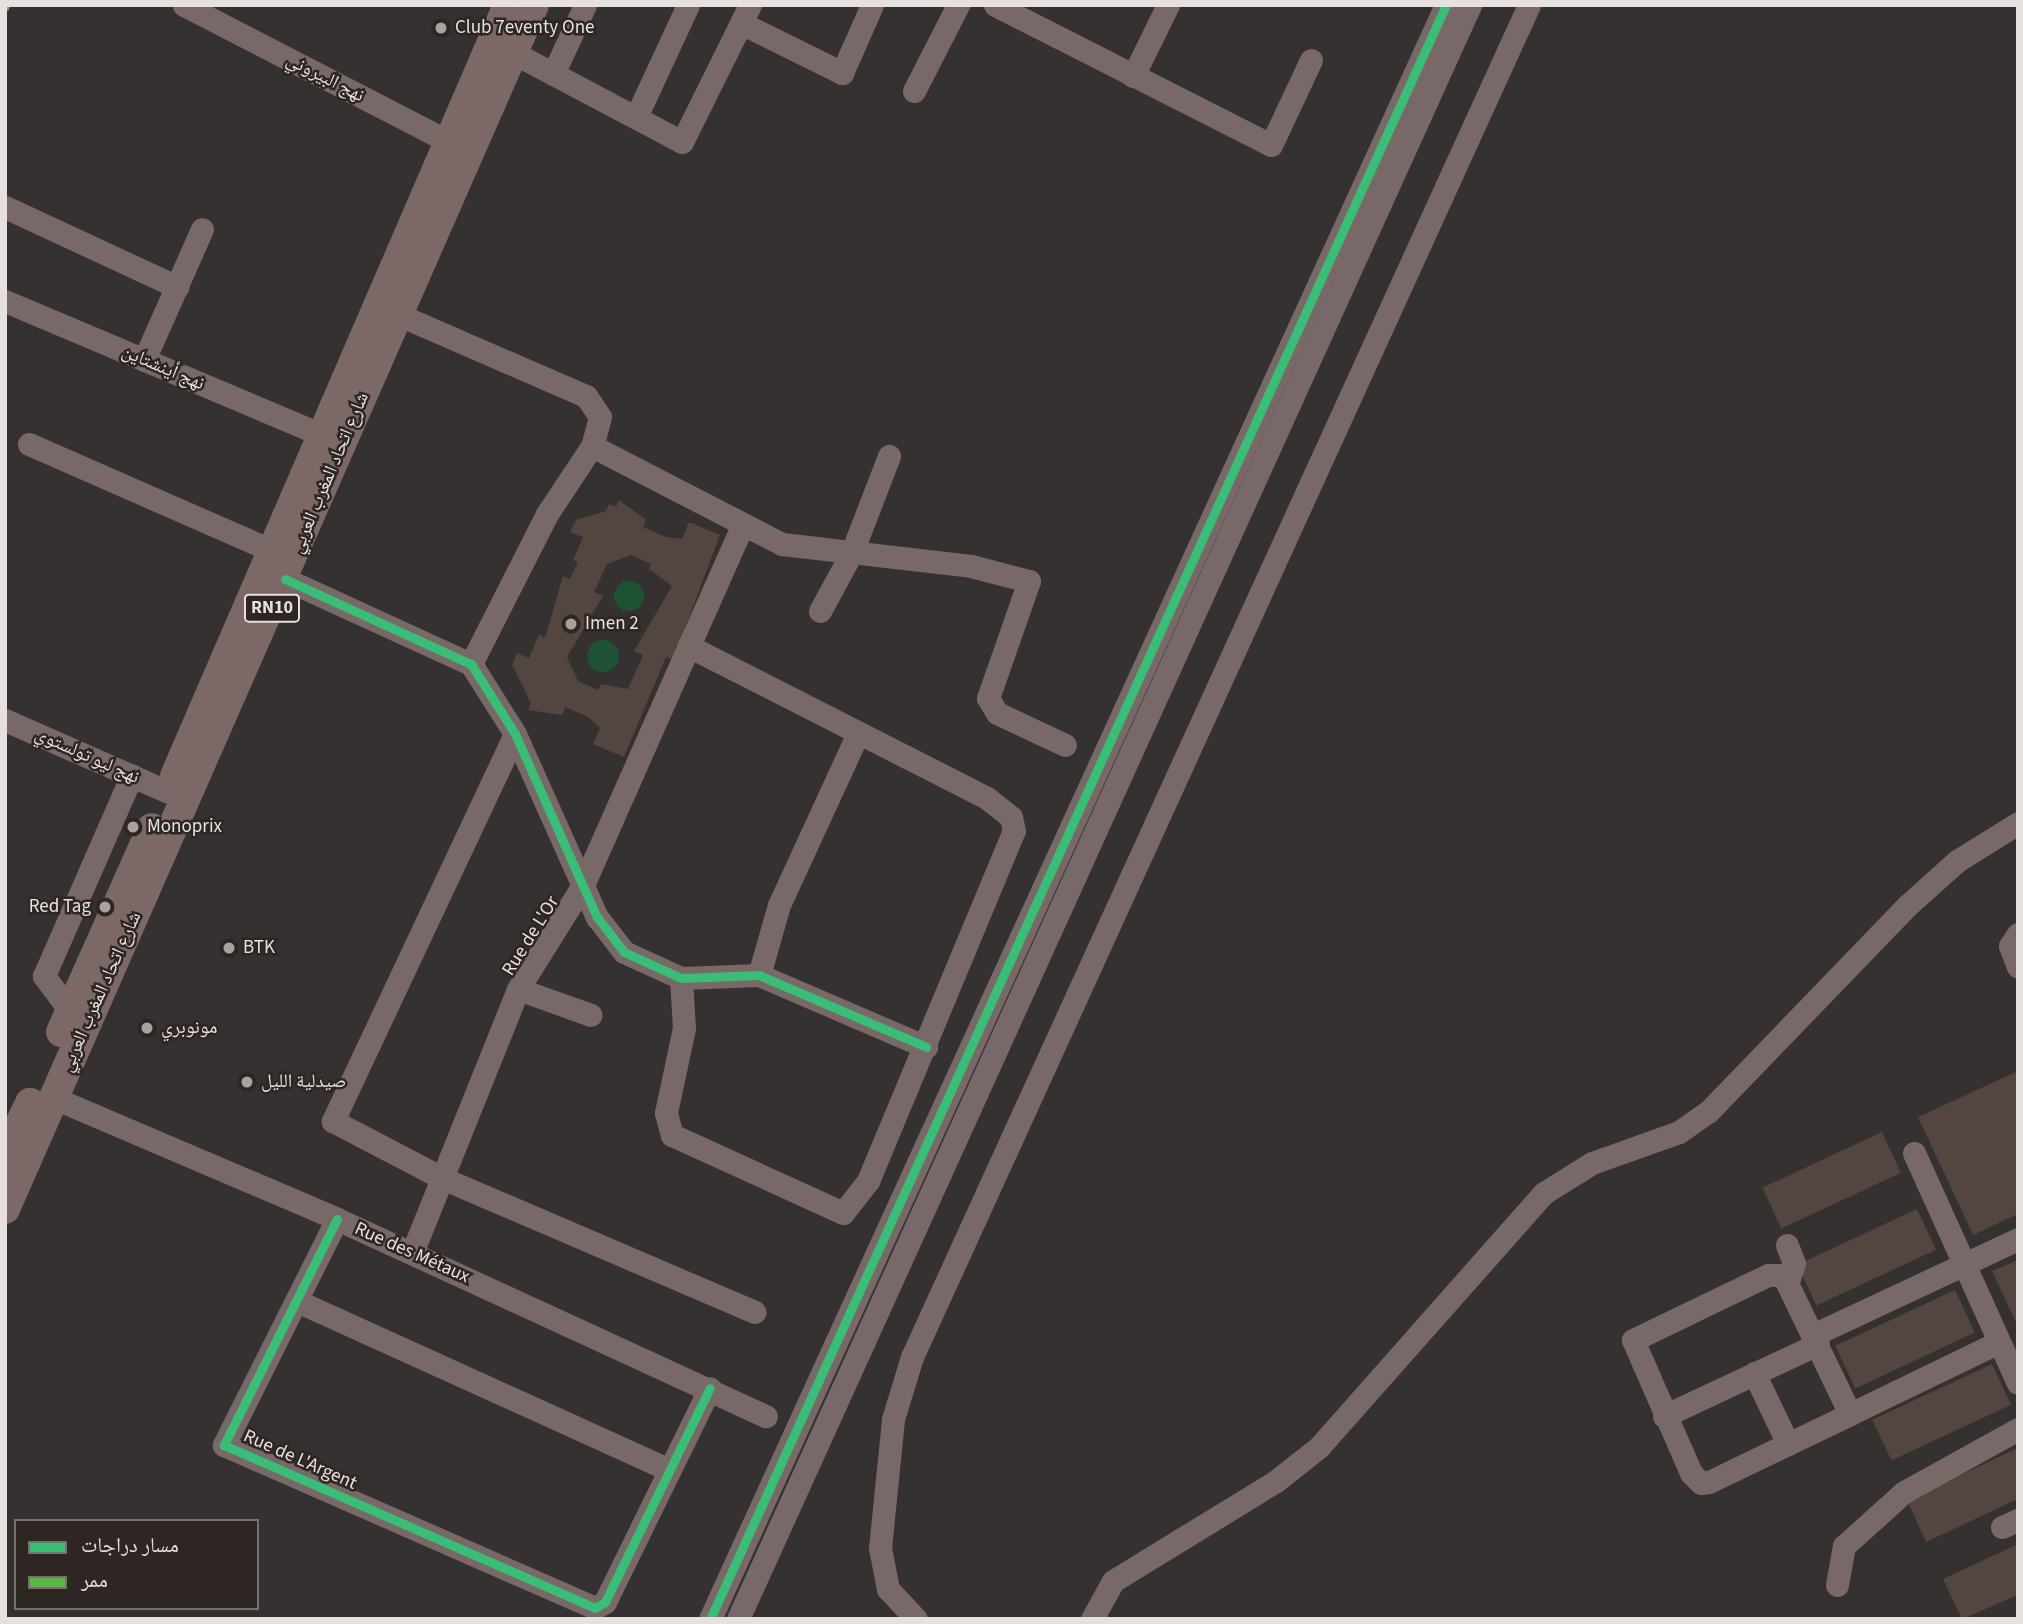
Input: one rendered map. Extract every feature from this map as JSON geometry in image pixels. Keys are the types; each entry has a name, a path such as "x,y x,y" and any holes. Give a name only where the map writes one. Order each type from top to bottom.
{"main road":[{"name":"شارع اتحاد المغرب العربي","path":"5,1209 285,579 397,314 508,5"},
{"name":"شارع اتحاد المغرب العربي","path":"5,1155 12,1125 70,1011 168,792 320,434 456,146 512,52 534,5"}],"street":[{"name":"نهج البيروني","path":"184,5 456,146"},
{"path":"553,74 585,5"},
{"path":"636,117 688,5"},
{"path":"512,52 682,142 745,14 842,73 872,5"},
{"path":"914,91 958,5"},
{"path":"996,5 1271,145 1311,60"},
{"path":"1133,76 1168,5"},
{"path":"710,1619 1446,5"},
{"path":"738,1619 1470,5"},
{"path":"916,1619 888,1589 880,1548 893,1419 912,1357 1529,5"},
{"path":"5,207 177,287"},
{"path":"144,360 202,229"},
{"name":"نهج أينشتاين","path":"5,301 320,434"},
{"path":"397,314 586,396 600,418 593,446 547,514 471,664"},
{"path":"29,444 271,550"},
{"path":"593,446 741,527 809,551 852,552 971,566 1031,582 988,698 997,713 1065,745"},
{"path":"820,611 852,552 889,456"},
{"name":"Rue de L'Or","path":"412,1253 518,989 583,885 741,527"},
{"path":"285,579 471,664 515,734 583,885 624,952 681,978 759,975 926,1047"},
{"path":"681,978 684,1028 666,1113 672,1135 833,1214 852,1209 868,1181 926,1047 1014,831 1011,817 859,733 689,646"},
{"name":"نهج ليو تولستوي","path":"5,720 168,792"},
{"path":"759,975 783,897 859,733"},
{"path":"515,734 333,1115 337,1127 442,1178 755,1312"},
{"path":"70,1011 44,976 132,775"},
{"path":"1092,1619 1114,1581 1276,1481 1319,1447 1544,1193 1592,1163 1679,1132 1709,1112 1908,905 1957,861 2018,823"},
{"path":"2018,934 2010,946 2018,967"},
{"path":"518,989 591,1015"},
{"name":"Rue des Métaux","path":"54,1098 337,1219 766,1416"},
{"path":"1914,1153 2018,1383"},
{"name":"Rue de L'Argent","path":"337,1219 224,1445 595,1608 605,1602 670,1470"},
{"path":"1664,1416 2018,1239"},
{"path":"1787,1245 1794,1263 1788,1281 1850,1414"},
{"path":"1788,1281 1768,1275 1637,1335 1632,1350 1664,1416 1702,1483 2000,1342"},
{"path":"296,1300 670,1470 710,1388"},
{"path":"1754,1373 1788,1444"},
{"path":"1837,1585 1844,1546 1903,1492 2018,1429"}],"green space":[{"path":"629,581 640,585 644,596 640,607 629,611 618,607 614,596 618,585"},
{"path":"603,640 614,645 619,656 614,667 603,672 592,667 587,656 592,645"}],"building":[{"name":"Imen 2","path":"619,500 646,520 643,527 666,537 682,539 689,522 720,535 673,660 666,657 624,757 593,744 600,728 588,717 565,707 562,715 528,710 531,703 512,665 517,653 529,658 539,635 545,638 563,576 570,579 578,562 573,560 583,537 570,532 576,520 606,511 609,504 616,507","holes":["631,555 651,564 649,569 672,586 634,651 643,655 628,689 601,684 598,690 578,681 567,657 603,596 594,592 607,564"]},
{"path":"2018,1071 2018,1214 1973,1235 1918,1117"},
{"path":"1882,1132 1901,1173 1781,1229 1762,1188"},
{"path":"1917,1209 1936,1250 1816,1306 1797,1265"},
{"path":"2018,1260 2018,1327 1992,1271"},
{"path":"1955,1290 1975,1333 1855,1388 1835,1346"},
{"path":"1992,1364 2011,1405 1891,1461 1872,1420"},
{"path":"2018,1448 2018,1499 1926,1542 1907,1500"},
{"path":"2018,1544 2018,1595 1962,1619 1943,1579"}],"marked path":[{"path":"5,9 7,5"}],"cycle path":[{"path":"710,1619 1446,5"},
{"path":"285,579 471,664 515,734 597,917 624,952 681,978 759,975 926,1047"},
{"path":"337,1219 224,1445 595,1608 605,1602 710,1388"}],"place":[{"name":"Club 7eventy One","path":"441,28"},
{"name":"Imen 2","path":"571,624"},
{"name":"Monoprix","path":"133,827"},
{"name":"Red Tag","path":"105,907"},
{"name":"BTK","path":"229,948"},
{"name":"مونوبري","path":"147,1028"},
{"name":"صيدلية الليل","path":"247,1082"}]}
